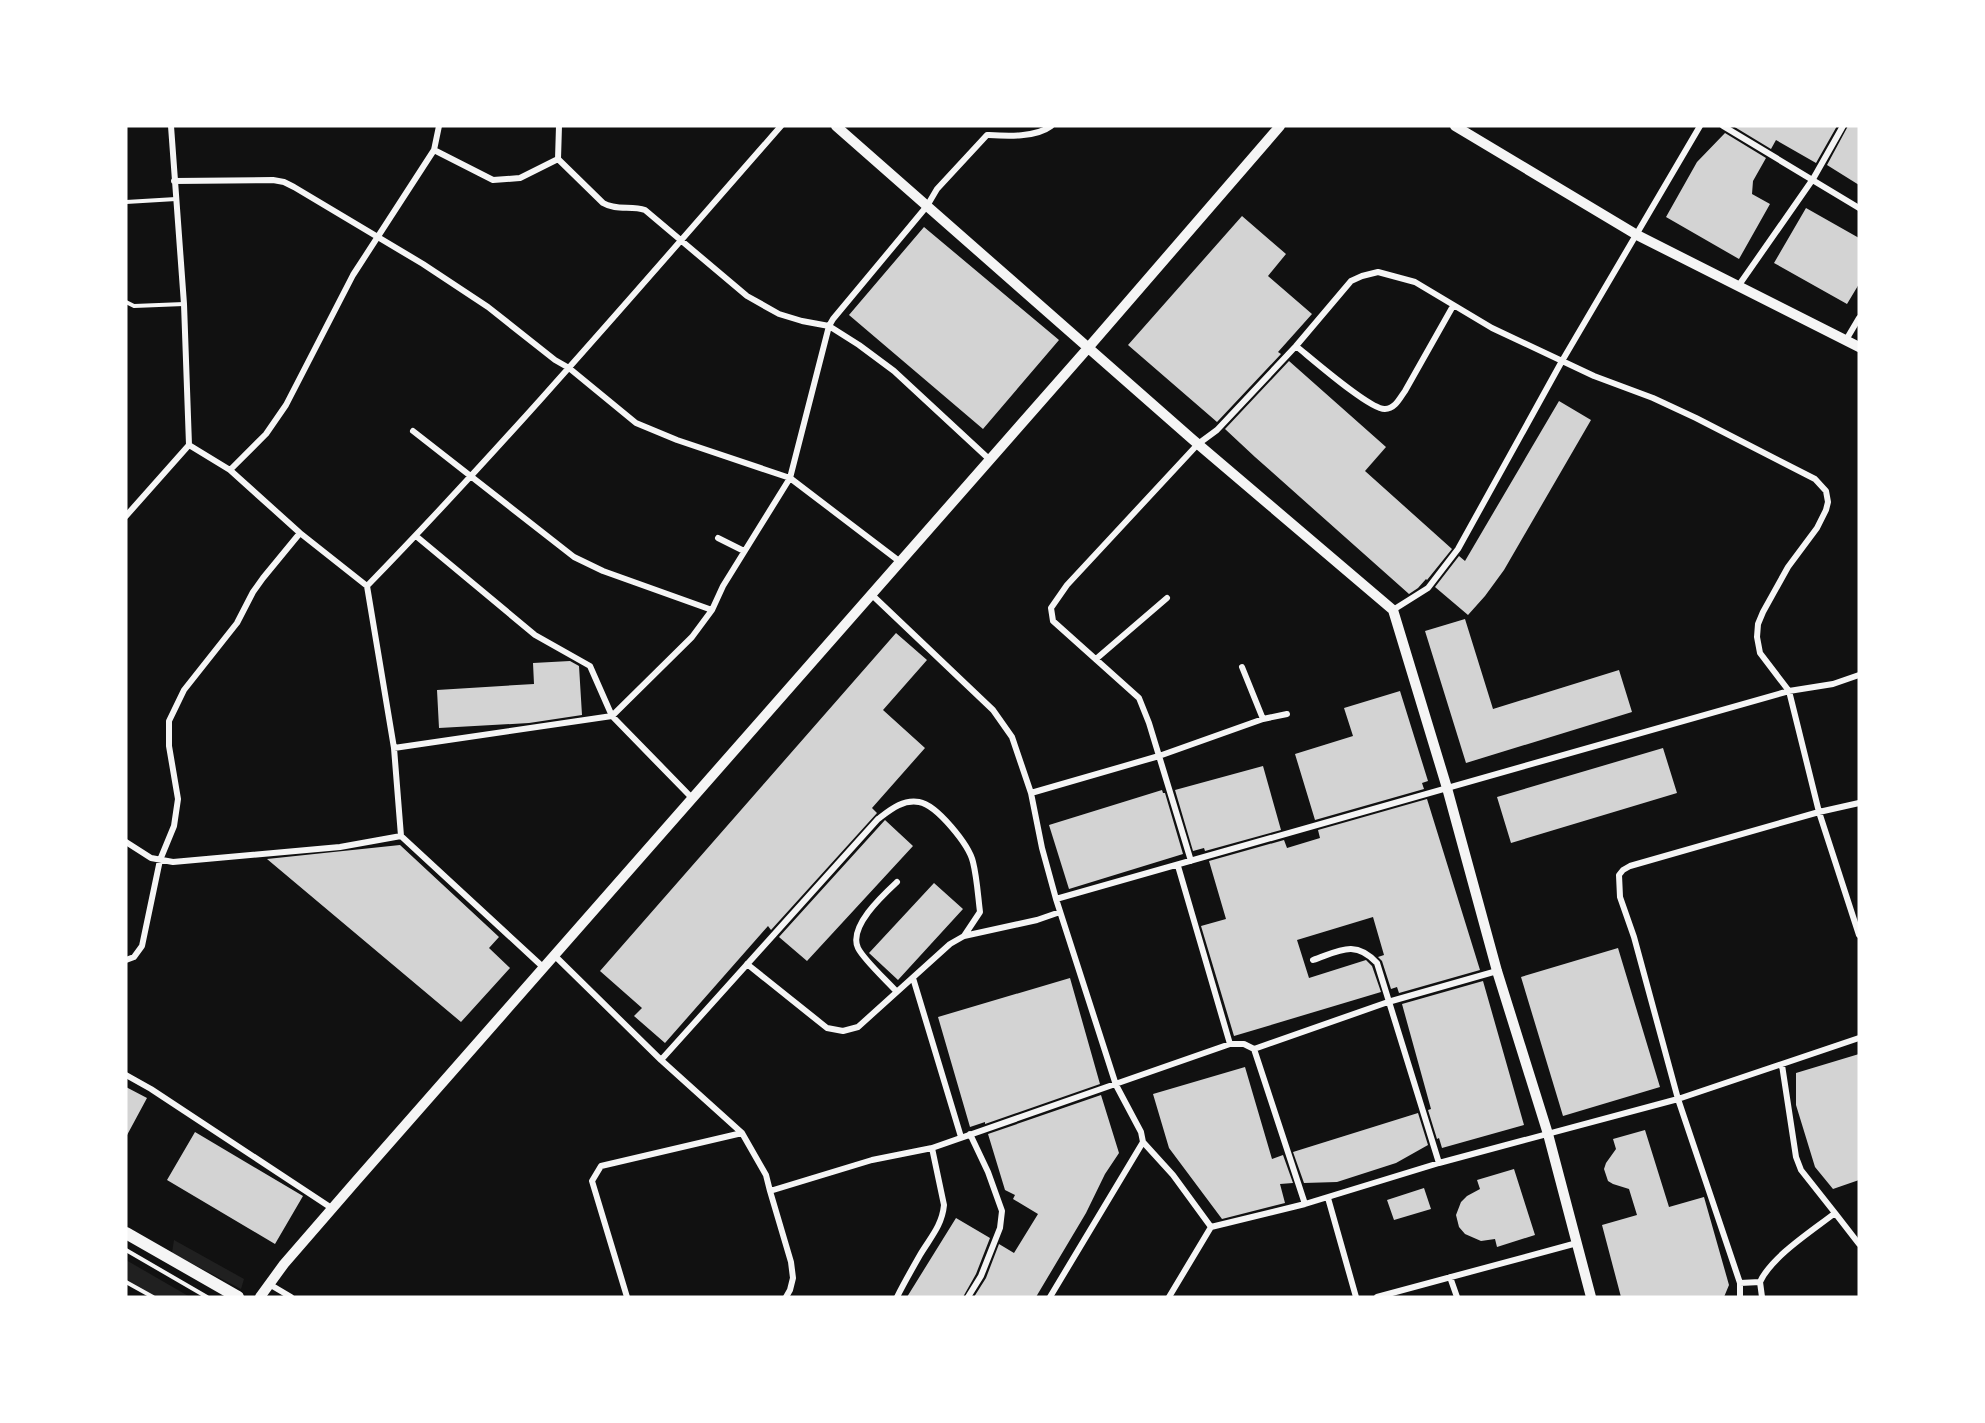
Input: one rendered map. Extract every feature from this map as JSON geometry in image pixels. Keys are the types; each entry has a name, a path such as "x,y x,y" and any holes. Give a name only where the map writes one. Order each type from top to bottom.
{"main road":[{"path":"126,1233 238,1297"}],"street":[{"path":"126,516 189,445 184,304 171,126"},
{"path":"230,470 266,434 286,405 353,275 434,150 438,126"},
{"path":"559,126 558,159 606,205 643,209 747,296 766,308 802,321 829,326 894,371 989,459"},
{"path":"367,586 472,476 781,126"},
{"path":"836,126 1198,444 1393,610 1447,788 1497,971 1548,1134 1591,1297"},
{"path":"986,126 987,135"},
{"path":"394,748 612,716 692,637 712,610 723,586 790,478 829,326 927,206 937,189 987,135 1028,134 1045,130 1051,126"},
{"path":"260,1297 284,1264 356,1180 870,593 1088,348 1280,126"},
{"path":"1455,126 1636,235 1859,347"},
{"path":"1393,610 1428,588 1458,549 1562,361 1700,126"},
{"path":"1723,126 1813,178 1859,208"},
{"path":"1739,285 1813,178 1844,126"},
{"path":"434,150 493,180 520,178 558,159"},
{"path":"174,182 197,180 284,182 423,264 481,302 569,368 627,416 653,431 790,478 899,561"},
{"path":"1191,861 1149,723 1139,698 1053,621 1051,608 1067,585 1198,444 1217,430 1296,346 1351,281 1370,273 1386,273 1415,282 1492,328 1594,376 1653,398 1696,418 1806,473 1822,485 1828,502 1823,516 1817,528 1788,567 1758,624 1757,636 1760,653 1789,691 1819,812 1859,935"},
{"path":"1296,346 1368,403 1386,409 1394,406 1405,391 1453,306"},
{"path":"1846,340 1859,318"},
{"path":"413,431 585,564 712,610"},
{"path":"189,445 230,470 300,533 367,586 394,748 401,836 544,968"},
{"path":"126,960 134,957 142,946 160,860 174,826 178,800 169,746 169,721 184,690 237,623 262,578 300,533"},
{"path":"416,536 535,635 590,666 612,716 692,798"},
{"path":"718,537 744,551"},
{"path":"870,593 1004,723 1018,752 1031,793 1042,848 1056,899 1116,1085 1141,1132 1143,1142 1173,1175 1211,1227"},
{"path":"1096,659 1167,598"},
{"path":"1242,667 1263,719"},
{"path":"1056,899 1789,691 1833,684 1859,675"},
{"path":"1031,793 1159,756 1263,719 1287,714"},
{"path":"661,1060 878,819 893,807 905,802 920,802 932,808 964,842 973,860 980,912 964,936"},
{"path":"1740,1297 1740,1283 1678,1099 1634,937 1620,897 1619,875 1630,866 1819,812 1859,803"},
{"path":"126,842 140,853 160,860 184,862 340,847 401,836"},
{"path":"1178,866 1230,1044"},
{"path":"896,991 860,951 856,941 862,922 869,911 897,882"},
{"path":"747,964 827,1028 843,1031 858,1027 873,1016 896,991 950,944 964,936 1037,920 1060,912"},
{"path":"1313,960 1345,950 1359,949 1366,952 1377,963 1439,1163"},
{"path":"554,954 661,1060 742,1134 766,1175 791,1262 793,1278 786,1297"},
{"path":"1254,1049 1388,1002 1497,971"},
{"path":"913,978 961,1137"},
{"path":"1169,1297 1211,1227 1328,1198 1439,1163 1678,1099 1859,1038"},
{"path":"770,1191 872,1160 932,1148 1230,1044 1244,1044 1254,1049 1305,1204"},
{"path":"1782,1065 1796,1156 1801,1170 1859,1244"},
{"path":"126,1076 151,1089 333,1209"},
{"path":"627,1297 592,1180 594,1174 601,1166 742,1134"},
{"path":"968,1297 981,1276 1000,1228 1002,1211 969,1134"},
{"path":"1050,1297 1143,1142"},
{"path":"897,1297 921,1253 937,1230 943,1214 944,1205 932,1148"},
{"path":"1328,1198 1356,1297"},
{"path":"1762,1297 1760,1282 1770,1268 1787,1251 1835,1213"},
{"path":"1377,1297 1577,1243"},
{"path":"1450,1277 1457,1297"},
{"path":"1740,1283 1760,1282"},
{"path":"269,1284 291,1297"}],"lane":[{"path":"126,202 176,199"},
{"path":"126,303 135,306 184,304"},
{"path":"126,1250 207,1297"},
{"path":"126,1282 153,1297"}],"shaded area":[{"path":"174,1240 244,1279 241,1289 172,1253"},
{"path":"126,1260 190,1297 155,1297 126,1280"}],"building":[{"path":"1733,126 1837,126 1816,163 1776,140 1771,149"},
{"path":"1848,126 1859,126 1859,185 1827,165"},
{"path":"1725,133 1766,158 1753,181 1752,194 1770,204 1739,259 1666,217 1697,162"},
{"path":"1806,208 1859,238 1859,284 1847,304 1774,263"},
{"path":"1242,216 1286,254 1268,276 1312,314 1278,352 1281,354 1217,422 1128,345"},
{"path":"924,227 1059,340 983,429 849,315"},
{"path":"1289,361 1386,447 1365,471 1452,549 1427,580 1409,594 1225,429"},
{"path":"1559,401 1591,420 1504,570 1468,615 1435,587 1459,556 1465,561"},
{"path":"1465,619 1493,709 1619,670 1632,712 1466,763 1425,631"},
{"path":"896,633 927,660 883,710 925,748 872,808 877,813 771,930 768,926 665,1043 634,1016 642,1008 600,971"},
{"path":"570,661 579,666 582,715 529,723 439,728 437,690 534,684 533,663"},
{"path":"1400,691 1428,781 1422,783 1424,789 1315,820 1295,754 1353,736 1344,708"},
{"path":"1663,748 1677,793 1511,843 1497,797"},
{"path":"1263,766 1281,830 1205,851 1204,848 1193,851 1175,790"},
{"path":"1162,790 1165,793 1183,854 1069,889 1049,825"},
{"path":"1427,799 1480,970 1399,993 1397,987 1391,989 1382,961 1378,957 1384,955 1373,917 1297,940 1309,978 1366,960 1372,966 1381,992 1234,1036 1201,926 1226,919 1209,861 1284,840 1287,848 1320,838 1318,830"},
{"path":"885,820 913,846 807,961 779,937"},
{"path":"400,845 499,937 489,948 510,968 461,1022 267,859"},
{"path":"934,883 963,909 898,980 869,953"},
{"path":"1618,948 1660,1087 1563,1116 1521,977"},
{"path":"1070,978 1100,1084 985,1124 985,1122 970,1127 938,1017"},
{"path":"1483,981 1524,1125 1442,1148 1428,1110 1431,1109 1402,1004"},
{"path":"1859,1054 1859,1180 1833,1189 1815,1167 1796,1105 1796,1073"},
{"path":"1245,1067 1272,1159 1283,1155 1293,1183 1280,1184 1285,1203 1222,1219 1169,1148 1153,1094"},
{"path":"126,1087 147,1098 126,1137"},
{"path":"1101,1095 1119,1153 1036,1297 974,1297 986,1278 999,1244 1014,1253 1038,1214 1013,1199 1015,1195 1005,1190 988,1134"},
{"path":"1418,1113 1428,1145 1396,1163 1337,1182 1304,1183 1293,1152"},
{"path":"1645,1130 1669,1207 1704,1197 1729,1285 1724,1297 1621,1297 1602,1225 1637,1215 1629,1189 1608,1181 1604,1169 1616,1149 1613,1139"},
{"path":"195,1132 303,1196 275,1244 167,1180"},
{"path":"1514,1169 1535,1235 1497,1247 1495,1239 1481,1241 1465,1234 1459,1227 1456,1215 1461,1202 1480,1189 1477,1180"},
{"path":"1424,1188 1431,1209 1394,1220 1387,1200"},
{"path":"956,1218 990,1238 976,1274 963,1297 907,1297"}]}
